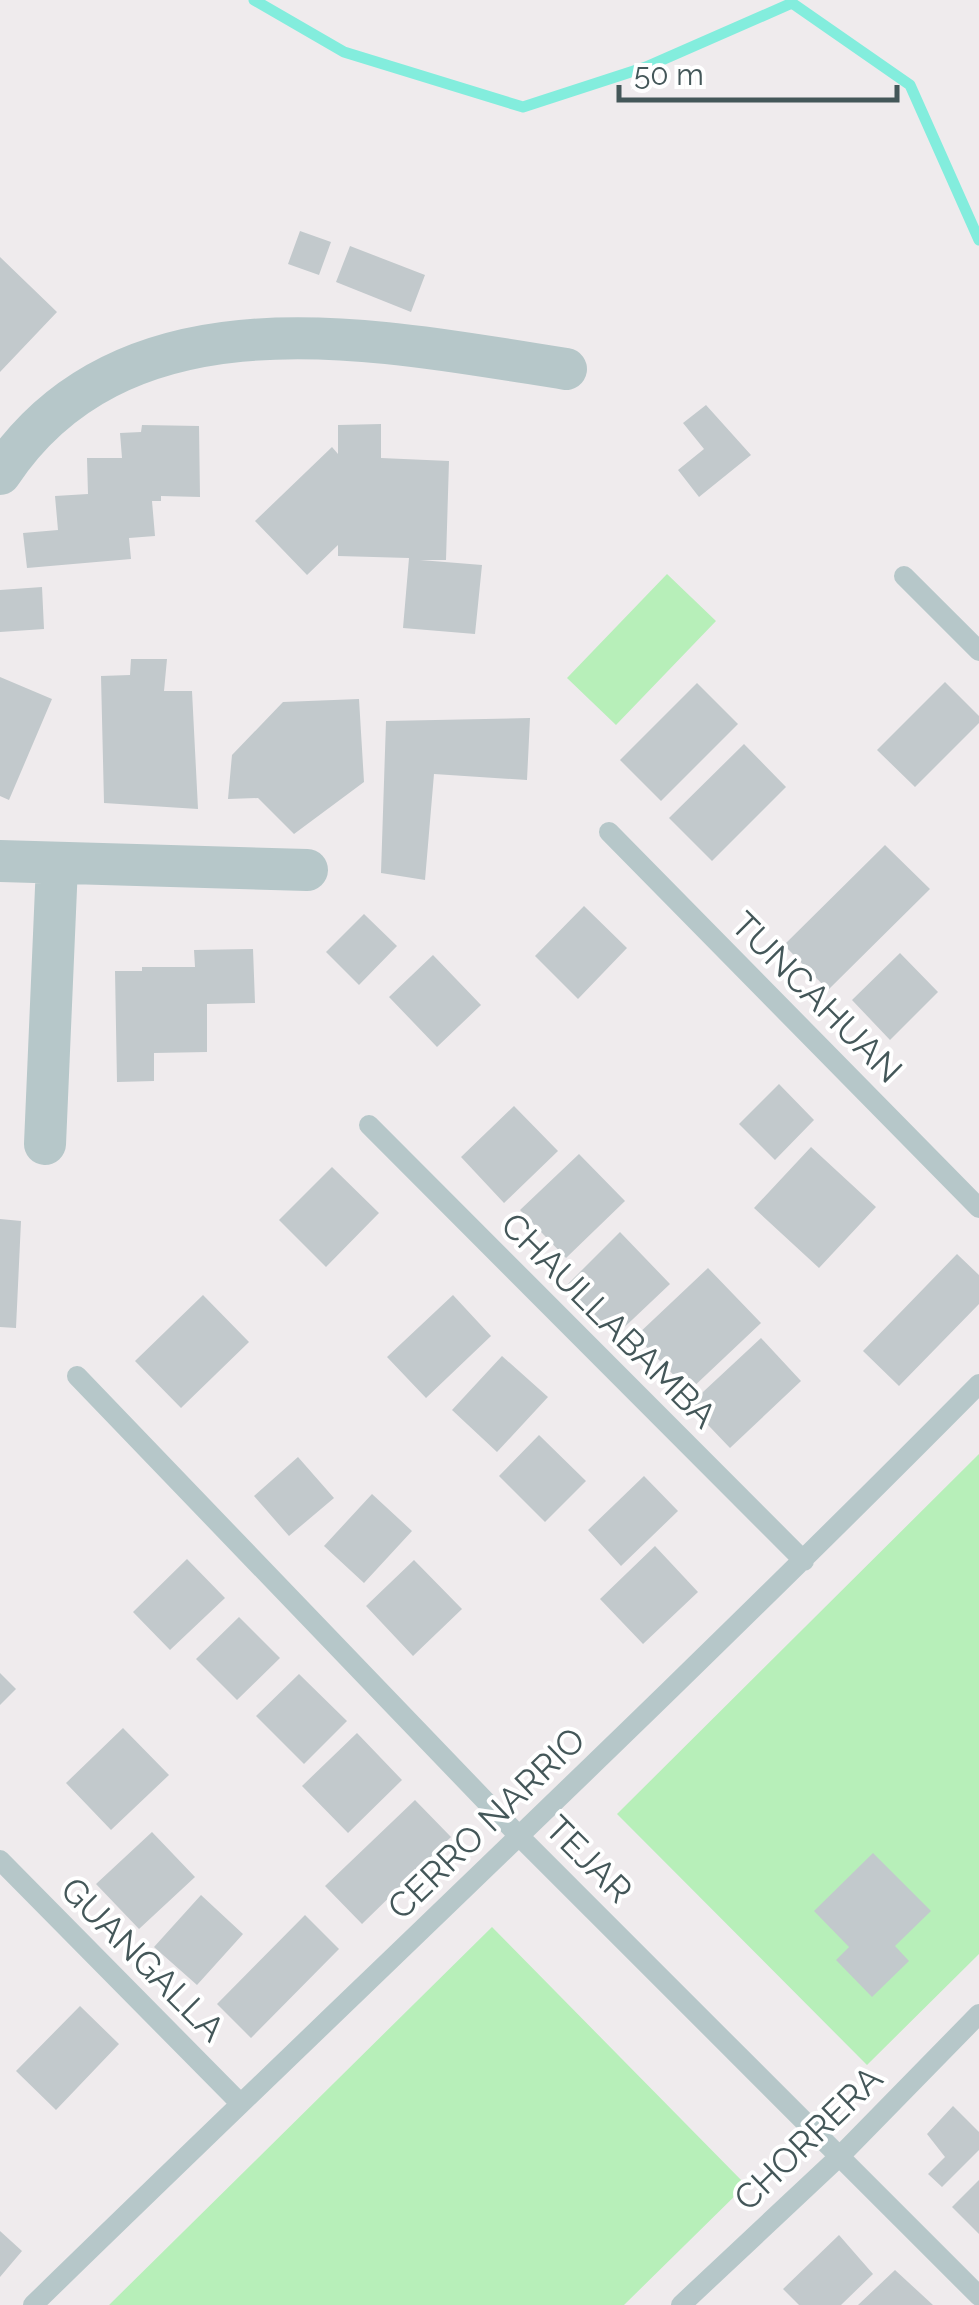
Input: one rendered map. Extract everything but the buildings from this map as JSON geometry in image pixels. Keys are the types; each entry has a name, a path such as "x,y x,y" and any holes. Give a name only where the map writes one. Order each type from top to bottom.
{"street":[{"path":"0,474 14,452 62,405 110,374 177,352 246,339 390,341 566,369"},
{"path":"0,861 306,870"},
{"path":"46,1144 57,864"}],"lane":[{"path":"904,576 979,651"},
{"name":"TUNCAHUAN","path":"609,832 979,1208"},
{"name":"CHAULLABAMBA","path":"369,1125 804,1561"},
{"name":"TEJAR","path":"77,1376 520,1837 979,2296"},
{"name":"CERRO NARRIO","path":"33,2305 804,1561 979,1384"},
{"name":"GUANGALLA","path":"0,1860 240,2103"},
{"name":"CHORRERA","path":"680,2305 841,2155 979,2014"}],"green space":[{"path":"667,574 716,621 616,725 567,678"},
{"path":"979,1454 979,1954 867,2065 617,1814"},
{"path":"492,1927 746,2185 624,2305 109,2305"}],"waterway":[{"path":"254,0 344,52 523,107 646,67 792,3 910,85 979,240"}]}
